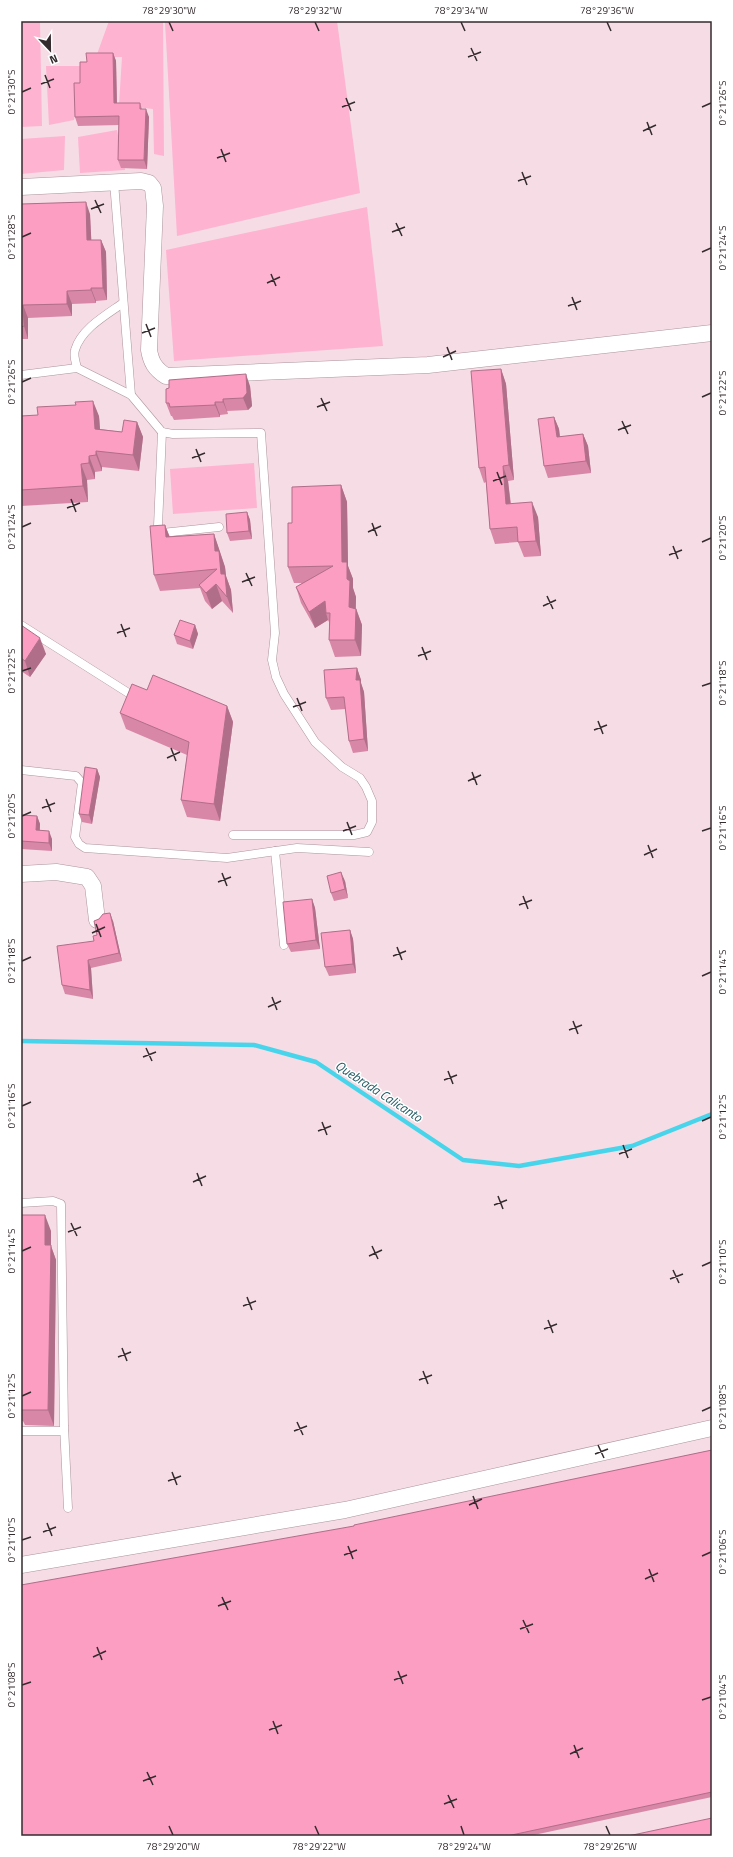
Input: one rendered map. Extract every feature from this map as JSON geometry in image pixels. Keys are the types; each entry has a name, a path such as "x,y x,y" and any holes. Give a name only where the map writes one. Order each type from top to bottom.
{"street":[{"path":"21,187 141,181 149,183 153,188 155,206 149,350 150,359 157,370 166,376 428,365 712,333"},
{"path":"21,874 56,872 87,877 93,886 98,920"},
{"path":"21,1565 345,1510 712,1428"}],"lane":[{"path":"114,182 131,395"},
{"path":"77,368 74,351 81,337 105,316 123,304"},
{"path":"21,375 77,368 131,395 162,432 173,434 261,433 275,633 272,660 276,677 284,694 315,742 342,767 360,778 372,801 372,822 368,832 361,835 233,835"},
{"path":"162,432 158,526 160,530 162,533 219,527"},
{"path":"21,625 130,694"},
{"path":"21,770 76,776 80,778 82,783 75,837 79,844 84,848 227,858 297,848 369,852"},
{"path":"275,851 284,945"},
{"path":"21,1203 54,1201 61,1204 64,1431 68,1508"},
{"path":"21,1431 64,1431"}],"shaded area":[{"path":"21,21 40,21 42,126 21,127"},
{"path":"109,21 163,21 164,156 154,154 153,109 119,105 122,57 96,57"},
{"path":"337,21 360,193 177,236 165,22"},
{"path":"46,66 84,66 74,120 49,125"},
{"path":"117,130 125,170 80,173 78,137"},
{"path":"65,136 64,170 21,174 21,139"},
{"path":"367,207 383,346 174,361 166,250"},
{"path":"254,463 257,508 173,514 170,469"}],"building":[{"path":"86,53 113,53 114,103 140,103 140,109 146,109 144,160 118,160 119,116 75,117 74,83 80,83 80,62 87,62"},
{"path":"86,202 87,240 101,240 103,288 67,291 67,304 23,305 24,326 21,327 21,204"},
{"path":"501,369 509,465 503,466 506,504 532,502 536,541 518,542 517,527 490,529 485,467 479,468 471,371"},
{"path":"246,374 247,393 243,398 223,399 223,402 215,402 215,405 170,407 169,403 166,403 166,389 169,388 169,380"},
{"path":"93,401 95,429 122,432 124,420 137,422 133,455 96,451 96,455 89,456 89,463 81,464 83,486 21,490 21,416 38,415 37,407 76,405 75,402"},
{"path":"554,417 557,437 583,434 586,461 544,466 538,419"},
{"path":"341,485 342,562 347,562 347,579 350,581 349,607 356,609 355,640 329,640 330,613 326,613 325,601 309,612 296,587 333,566 288,567 288,523 292,523 292,487"},
{"path":"247,512 249,531 227,533 226,514"},
{"path":"165,525 166,537 214,534 215,551 219,551 221,574 225,574 227,597 216,584 206,593 199,585 217,569 154,575 150,526"},
{"path":"180,620 195,625 190,641 174,635"},
{"path":"21,625 40,638 25,661 21,658"},
{"path":"357,668 356,680 360,680 364,739 349,741 344,697 326,698 324,670"},
{"path":"153,675 227,706 214,804 181,800 189,742 120,713 132,684 147,690"},
{"path":"85,767 97,769 89,815 79,814"},
{"path":"21,815 37,816 36,830 49,831 49,843 21,841"},
{"path":"341,872 345,889 331,893 327,876"},
{"path":"312,899 316,940 287,944 283,902"},
{"path":"110,913 119,953 88,960 90,990 62,985 57,946 94,941 93,936 97,935 94,921 99,919 103,914"},
{"path":"350,930 353,964 325,967 321,933"},
{"path":"21,1215 45,1215 45,1245 51,1245 48,1410 21,1410"},
{"path":"712,1450 712,1792 507,1836 21,1836 21,1585 354,1526"},
{"path":"712,1818 712,1836 628,1836"}],"waterway":[{"name":"Quebrada Calicanto","path":"21,1041 254,1045 316,1062 463,1160 519,1166 632,1146 712,1114"}]}
